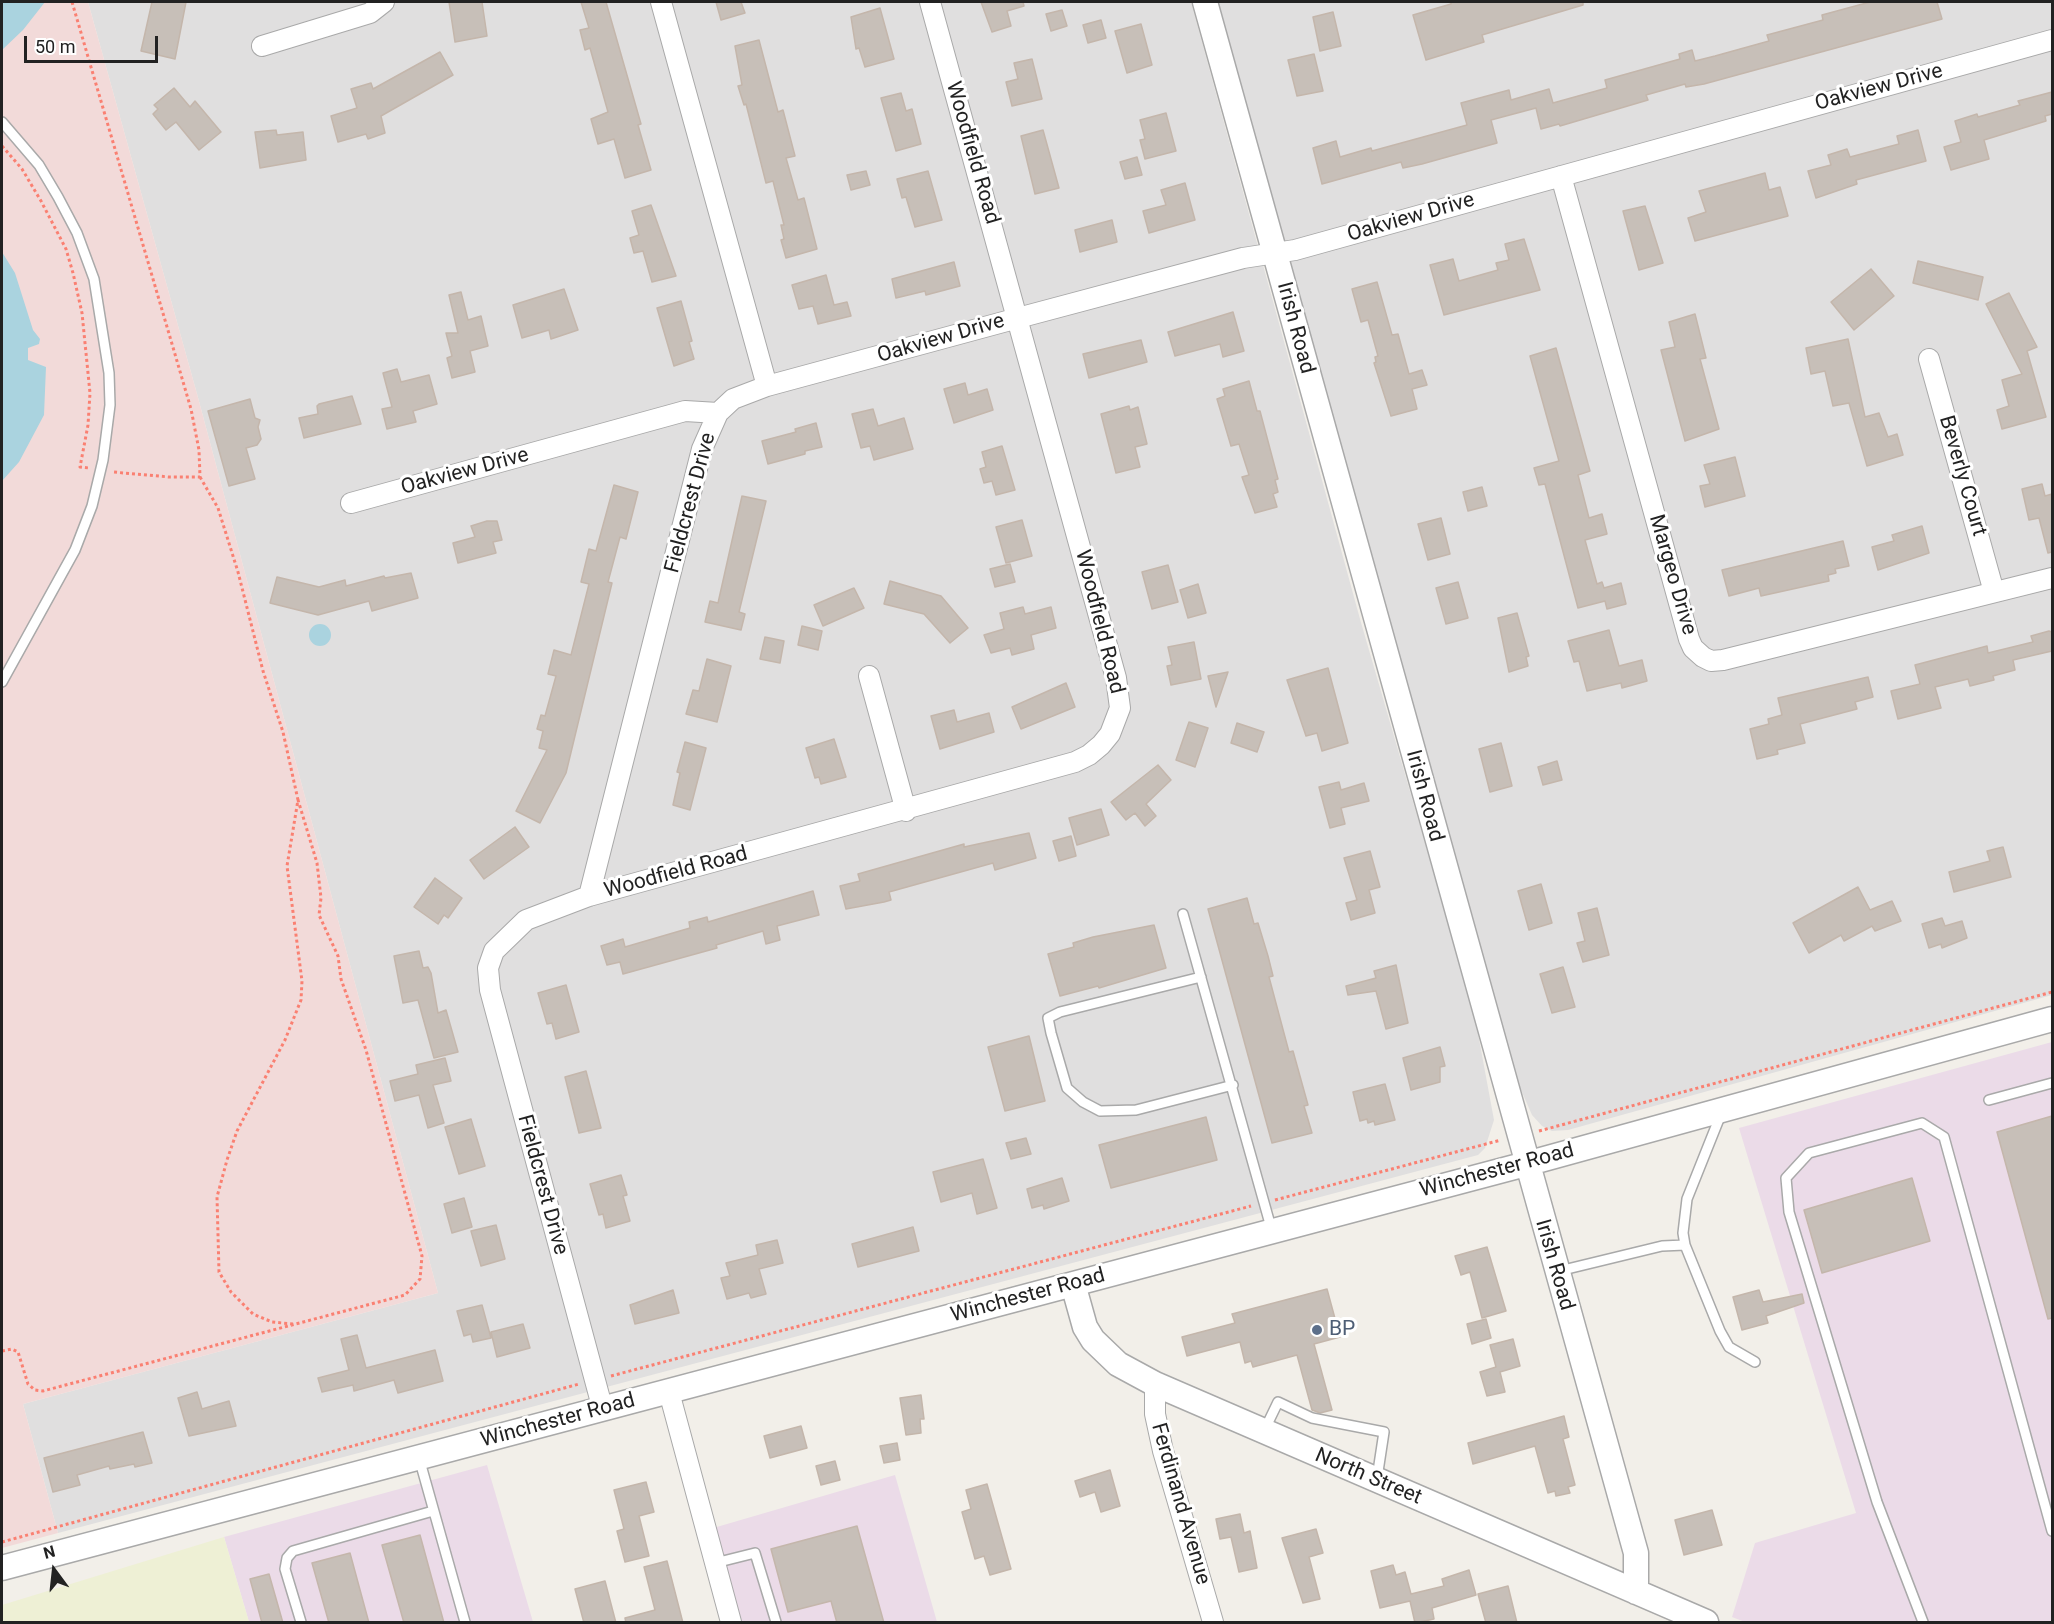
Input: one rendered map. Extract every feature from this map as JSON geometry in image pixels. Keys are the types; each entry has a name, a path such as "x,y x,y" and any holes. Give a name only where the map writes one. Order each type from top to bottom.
{"street":[{"path":"262,46 370,13 384,2"},
{"path":"661,2 767,386"},
{"name":"Woodfield Road","path":"491,959 504,939 526,920 589,897 1042,773 1089,755 1110,734 1120,708 1116,678 930,2"},
{"name":"Irish Road","path":"1205,2 1518,1136 1636,1553 1636,1592"},
{"name":"Oakview Drive","path":"767,386 1274,252 1295,250 2052,40"},
{"name":"Margeo Drive","path":"1561,176 1693,648 1711,661 1723,660 2052,578"},
{"name":"Beverly Court","path":"1929,359 1994,592"},
{"name":"Fieldcrest Drive","path":"589,897 702,449 718,413 733,399 767,386"},
{"name":"Oakview Drive","path":"351,503 685,411 718,413"},
{"path":"869,676 906,811"},
{"name":"Fieldcrest Drive","path":"491,959 488,968 490,990 603,1410"},
{"name":"Winchester Road","path":"2,1568 1526,1164 2052,1019"},
{"name":"North Street","path":"1073,1284 1085,1327 1094,1340 1118,1364 1155,1384 1706,1623"},
{"name":"Ferdinand Avenue","path":"1155,1384 1155,1414 1213,1623"},
{"path":"669,1392 731,1623"}],"lane":[{"path":"2,122 39,165 77,233 94,279 109,373 110,405 103,459 92,506 75,550 2,682"},
{"path":"1183,914 1233,1085 1272,1231"},
{"path":"1201,977 1060,1012 1048,1018 1067,1088 1083,1102 1100,1111 1136,1110 1233,1085"},
{"path":"1989,1100 2052,1083"},
{"path":"1722,1110 1687,1199 1683,1233 1685,1245 1720,1331 1729,1347 1755,1362"},
{"path":"1923,1623 1877,1502 1789,1212 1786,1178 1809,1153 1922,1123 1944,1137 2052,1531"},
{"path":"1557,1272 1662,1246 1685,1245"},
{"path":"1264,1432 1278,1402 1312,1418 1384,1432 1377,1481"},
{"path":"419,1458 465,1623"},
{"path":"301,1623 285,1569 287,1558 293,1551 433,1511"},
{"path":"715,1563 755,1553 776,1623"}],"path":[{"path":"2,1351 12,1349 18,1352 28,1384 35,1390 43,1391 405,1295 420,1279 422,1256 366,1050 341,979 338,956 319,915 321,898 317,863 298,800 283,732 263,671 238,572 218,508 200,477 199,450 191,409 72,2"},
{"path":"2,146 22,169 66,249 82,313 89,367"},
{"path":"169,477 200,477"},
{"path":"295,1324 272,1322 253,1314 231,1292 219,1272 216,1197 237,1131 285,1040 301,1000 302,981 287,866 298,800"},
{"path":"2,1542 595,1380 1634,1107 1720,1081 2052,992"}],"shaded area":[{"path":"2,2 88,2 197,394 438,1293 23,1404 58,1533 2,1548"},
{"path":"88,2 1191,2 1360,619 1474,1012 1494,1120 1485,1148 1478,1155 58,1533 23,1404 438,1293 197,394"},
{"path":"1216,2 2052,2 2052,995 1568,1130 1552,1131 1542,1126 1532,1115 1518,1083"},
{"path":"2052,1042 2052,1622 1745,1622 1732,1617 1755,1543 1856,1513 1739,1128"},
{"path":"487,1465 533,1622 249,1622 224,1537"},
{"path":"895,1475 937,1622 730,1622 703,1531"}],"green space":[{"path":"224,1537 249,1622 2,1622 2,1605"}],"water":[{"path":"2,2 45,2 23,30 2,50"},
{"path":"2,252 15,273 33,330 40,339 39,344 28,348 28,360 46,367 44,415 19,462 2,481"},
{"path":"320,624 328,627 331,635 328,643 320,646 312,643 309,635 312,627"}],"building":[{"path":"152,2 186,2 175,59 141,51"},
{"path":"449,2 482,2 487,36 455,42"},
{"path":"581,2 606,2 641,124 638,125 651,170 625,178 614,139 598,144 591,119 608,112 590,48 585,50 580,30 589,28"},
{"path":"716,2 741,2 745,13 721,20"},
{"path":"981,2 1023,2 1024,6 1007,11 1011,26 992,32"},
{"path":"1451,2 1583,2 1583,5 1482,35 1484,42 1426,60 1413,15 1451,4"},
{"path":"1870,2 1937,2 1942,19 1704,84 1686,87 1685,84 1646,95 1648,100 1560,126 1559,124 1541,129 1536,108 1491,120 1497,143 1403,168 1401,162 1322,184 1313,148 1336,141 1340,157 1371,148 1372,151 1467,125 1461,103 1509,90 1511,100 1549,89 1553,103 1607,88 1605,80 1680,59 1679,54 1692,50 1695,61 1715,56 1769,41 1767,35 1823,20 1822,15"},
{"path":"880,8 894,59 865,67 859,48 856,49 851,17"},
{"path":"1062,10 1067,26 1051,31 1046,14"},
{"path":"1333,12 1341,46 1320,51 1313,17"},
{"path":"1101,20 1106,38 1088,43 1083,25"},
{"path":"1141,24 1152,65 1127,73 1115,31"},
{"path":"759,40 778,112 783,110 795,156 786,158 798,200 804,198 817,249 786,258 781,240 784,239 781,225 784,225 773,181 766,183 746,104 744,105 738,86 742,85 735,46"},
{"path":"440,52 453,75 381,116 385,133 368,139 366,134 338,142 331,116 357,108 351,89 371,83 373,89"},
{"path":"1314,54 1323,91 1297,96 1288,60"},
{"path":"1032,59 1042,99 1012,106 1006,82 1018,79 1014,63"},
{"path":"174,88 190,107 195,101 221,132 199,150 176,122 166,130 153,114 158,109 154,105"},
{"path":"2052,92 2052,114 2045,116 2046,121 1984,140 1989,159 1951,170 1944,147 1961,142 1955,121 2020,105 2018,101"},
{"path":"901,93 906,111 912,109 921,144 896,151 881,98"},
{"path":"1166,113 1176,151 1145,159 1140,140 1145,139 1140,120"},
{"path":"276,130 277,135 303,132 306,160 260,168 255,132"},
{"path":"1043,130 1059,188 1035,194 1021,136"},
{"path":"1918,130 1926,161 1856,180 1857,184 1816,198 1808,171 1831,165 1828,155 1847,149 1850,157 1899,144 1897,136"},
{"path":"1137,157 1142,175 1125,179 1120,162"},
{"path":"866,171 870,185 851,190 847,175"},
{"path":"928,171 942,220 915,227 906,197 902,198 897,179"},
{"path":"1765,173 1769,190 1780,187 1788,216 1695,241 1688,218 1706,212 1699,191"},
{"path":"1185,183 1195,220 1149,233 1143,211 1166,205 1161,190"},
{"path":"651,205 676,276 652,282 643,251 634,253 630,238 639,235 632,211"},
{"path":"1645,206 1663,263 1639,270 1623,211"},
{"path":"1112,220 1117,242 1080,252 1075,230"},
{"path":"1524,239 1540,290 1444,315 1430,265 1453,259 1459,281 1498,270 1496,263 1509,260 1505,244"},
{"path":"1918,261 1983,277 1978,300 1913,283"},
{"path":"954,262 960,286 926,295 925,291 896,298 892,279"},
{"path":"1871,269 1894,296 1854,330 1831,302"},
{"path":"826,275 834,305 847,302 851,316 818,324 813,306 799,309 792,285"},
{"path":"1377,282 1392,335 1398,334 1409,374 1422,370 1427,385 1412,389 1417,409 1391,416 1374,363 1376,362 1375,357 1378,356 1368,320 1361,322 1352,289"},
{"path":"564,289 578,330 551,339 549,330 522,338 513,305"},
{"path":"461,292 468,320 481,316 488,346 470,351 475,372 452,378 447,358 452,356 446,333 458,333 449,295"},
{"path":"2009,293 2037,347 2027,351 2046,417 2002,429 1997,410 2009,406 2002,380 2022,374 1986,304"},
{"path":"681,301 692,341 689,342 694,359 674,366 657,308"},
{"path":"1233,312 1244,351 1223,357 1220,344 1175,356 1168,332"},
{"path":"1695,314 1706,358 1700,359 1719,429 1685,441 1661,350 1675,347 1669,322"},
{"path":"1848,339 1865,417 1879,413 1888,437 1897,434 1903,455 1867,466 1849,403 1833,406 1825,371 1811,374 1806,348"},
{"path":"1141,340 1147,362 1089,378 1083,354"},
{"path":"1556,348 1590,471 1578,475 1589,518 1602,514 1607,534 1585,540 1597,584 1602,582 1604,588 1621,583 1626,604 1607,609 1605,601 1578,608 1545,484 1539,485 1534,468 1559,461 1530,356"},
{"path":"397,369 401,382 429,375 437,404 413,411 416,422 387,429 382,409 392,407 383,373"},
{"path":"1249,381 1257,411 1260,411 1278,479 1275,480 1278,492 1273,494 1277,507 1255,513 1242,477 1249,475 1239,444 1231,446 1217,399 1225,396 1223,389"},
{"path":"965,383 968,395 987,389 993,410 954,423 944,389"},
{"path":"352,396 361,424 304,438 299,418 318,414 319,404"},
{"path":"250,399 255,418 260,420 258,427 261,439 257,445 246,448 255,479 229,486 208,411"},
{"path":"1129,406 1130,410 1138,407 1147,444 1135,447 1140,467 1116,473 1101,414"},
{"path":"873,409 878,426 904,418 913,449 874,460 870,446 861,448 852,414"},
{"path":"816,423 822,447 768,464 762,441 796,432 795,429"},
{"path":"1002,446 1015,490 996,495 992,481 984,483 980,469 986,467 982,452"},
{"path":"1735,457 1745,496 1705,507 1700,486 1710,484 1704,465"},
{"path":"2042,484 2045,496 2052,494 2052,552 2048,553 2039,518 2029,520 2022,489"},
{"path":"614,485 638,492 626,539 620,537 608,582 612,583 566,773 540,823 516,811 547,750 539,748 543,731 537,729 541,715 545,716 556,676 548,674 554,650 571,655 589,584 581,582 589,549 596,551"},
{"path":"1482,487 1487,506 1468,511 1463,492"},
{"path":"742,496 766,501 739,612 745,614 741,630 705,622 710,601 718,603"},
{"path":"1441,518 1450,554 1428,560 1418,524"},
{"path":"1022,520 1032,556 1006,563 996,527"},
{"path":"487,521 497,521 502,540 493,542 496,553 458,563 453,543 475,537 471,526"},
{"path":"1922,526 1929,553 1878,570 1872,547 1894,541 1892,535"},
{"path":"1843,541 1849,566 1835,569 1836,573 1828,575 1829,581 1761,596 1759,588 1729,596 1722,570"},
{"path":"1010,564 1015,582 995,587 990,569"},
{"path":"1168,565 1178,602 1152,609 1142,572"},
{"path":"411,573 418,598 372,611 369,601 318,615 270,603 277,577 319,587 345,580 346,586 384,576 385,578"},
{"path":"890,581 941,596 968,628 950,643 924,614 884,604"},
{"path":"1458,582 1468,618 1446,624 1436,588"},
{"path":"1198,584 1206,613 1188,618 1180,590"},
{"path":"854,588 864,608 823,626 814,605"},
{"path":"1023,607 1025,614 1051,607 1056,628 1031,635 1034,649 1012,655 1010,648 991,653 984,635 1004,629 1000,613"},
{"path":"1517,613 1529,656 1526,657 1528,666 1509,672 1498,618"},
{"path":"802,626 822,631 818,650 798,645"},
{"path":"1609,630 1619,666 1642,660 1647,681 1622,688 1621,683 1587,691 1579,661 1574,662 1568,641"},
{"path":"2052,632 2052,651 2013,660 2015,670 1993,676 1994,680 1970,686 1968,679 1935,687 1941,708 1898,719 1891,691 1920,684 1915,665 1987,646 1988,653 2033,642 2031,636"},
{"path":"765,637 784,641 780,663 760,659"},
{"path":"1194,642 1201,679 1171,685 1167,666 1172,665 1168,647"},
{"path":"707,659 731,666 717,722 686,714 693,690 699,691"},
{"path":"1328,668 1348,743 1322,751 1317,733 1306,736 1287,680"},
{"path":"1228,672 1216,707 1208,676"},
{"path":"1868,677 1873,697 1855,702 1857,709 1800,724 1805,743 1777,750 1778,754 1757,759 1750,729 1769,724 1768,719 1782,715 1778,698"},
{"path":"1066,683 1075,707 1021,729 1012,707"},
{"path":"954,710 957,722 989,713 994,732 940,749 931,716"},
{"path":"1189,722 1208,728 1195,767 1176,760"},
{"path":"1237,723 1264,732 1257,752 1231,743"},
{"path":"834,739 846,777 821,784 819,777 815,778 806,748"},
{"path":"685,742 706,748 690,810 673,805 680,773 677,772"},
{"path":"1501,743 1512,786 1490,792 1479,749"},
{"path":"1557,761 1562,780 1543,785 1538,767"},
{"path":"1158,765 1171,780 1146,804 1156,816 1145,826 1135,813 1126,820 1111,802"},
{"path":"1339,782 1341,790 1364,783 1369,801 1341,808 1345,824 1330,828 1319,787"},
{"path":"1101,809 1109,835 1077,845 1069,818"},
{"path":"515,827 529,847 484,879 470,860"},
{"path":"1029,833 1036,858 995,870 993,863 889,892 891,900 846,909 840,886 860,881 858,874 964,844 964,847"},
{"path":"1071,836 1076,856 1059,861 1053,841"},
{"path":"2003,847 2011,877 1954,892 1949,872 1990,861 1987,851"},
{"path":"1370,851 1380,887 1369,890 1375,913 1351,920 1346,903 1357,900 1344,858"},
{"path":"435,878 462,898 448,918 444,915 438,924 414,907"},
{"path":"1541,884 1552,923 1529,930 1518,891"},
{"path":"1858,887 1870,910 1892,901 1901,921 1875,931 1872,926 1844,941 1841,935 1809,953 1793,923"},
{"path":"813,891 819,915 777,926 780,940 766,944 763,931 716,945 717,948 623,974 620,962 607,965 601,946 623,939 625,947 690,928 689,922 707,917 708,922"},
{"path":"1247,898 1254,924 1258,923 1268,956 1273,976 1269,977 1289,1052 1293,1051 1308,1105 1304,1106 1312,1133 1272,1143 1208,909"},
{"path":"1597,908 1609,955 1583,962 1577,943 1585,941 1578,913"},
{"path":"1942,918 1945,926 1962,921 1967,938 1942,948 1941,944 1929,948 1922,924"},
{"path":"1154,925 1166,968 1099,988 1098,986 1060,996 1048,954 1074,947 1073,943 1093,937"},
{"path":"419,951 423,968 428,967 431,973 438,1013 446,1010 458,1052 434,1058 418,1000 403,1003 394,956"},
{"path":"1396,965 1408,1023 1386,1029 1376,991 1348,995 1346,986 1376,978 1374,971"},
{"path":"1563,967 1575,1007 1552,1013 1540,974"},
{"path":"566,985 579,1032 556,1039 552,1023 547,1024 538,993"},
{"path":"1029,1036 1045,1101 1005,1111 988,1047"},
{"path":"1440,1047 1445,1066 1440,1067 1440,1082 1411,1090 1403,1058"},
{"path":"445,1058 451,1081 433,1085 444,1123 428,1128 419,1095 395,1101 390,1081 418,1074 416,1065"},
{"path":"586,1071 601,1128 579,1133 565,1077"},
{"path":"1385,1084 1395,1120 1375,1125 1374,1121 1368,1123 1367,1119 1360,1121 1353,1092"},
{"path":"2052,1116 2052,1318 2048,1319 1997,1132"},
{"path":"1206,1117 1217,1160 1111,1188 1099,1145"},
{"path":"471,1119 485,1166 459,1174 445,1127"},
{"path":"1026,1138 1031,1154 1011,1159 1006,1143"},
{"path":"983,1159 997,1208 977,1214 972,1193 941,1202 933,1172"},
{"path":"621,1175 627,1195 623,1196 630,1221 606,1228 603,1214 599,1215 590,1184"},
{"path":"1062,1178 1069,1201 1044,1209 1043,1205 1032,1208 1027,1189"},
{"path":"1912,1178 1930,1241 1822,1273 1804,1210"},
{"path":"464,1198 472,1227 452,1233 444,1204"},
{"path":"496,1225 505,1259 481,1266 471,1231"},
{"path":"913,1227 919,1251 858,1267 852,1244"},
{"path":"777,1240 783,1263 759,1269 766,1294 751,1298 749,1293 727,1299 721,1278 730,1276 726,1263 758,1255 756,1245"},
{"path":"1487,1247 1506,1311 1482,1318 1470,1272 1461,1275 1455,1256"},
{"path":"1327,1289 1340,1337 1314,1344 1332,1410 1320,1413 1312,1410 1297,1355 1253,1367 1251,1361 1245,1363 1240,1342 1187,1356 1182,1337 1235,1323 1232,1314"},
{"path":"673,1290 679,1313 635,1324 630,1305"},
{"path":"1759,1290 1763,1302 1802,1294 1804,1303 1766,1316 1768,1323 1742,1330 1733,1297"},
{"path":"482,1305 491,1338 473,1342 471,1334 464,1336 457,1311"},
{"path":"1486,1319 1491,1338 1472,1344 1467,1324"},
{"path":"523,1324 530,1348 497,1357 491,1332"},
{"path":"357,1335 366,1368 435,1350 443,1381 398,1393 394,1380 354,1391 353,1385 322,1392 318,1378 349,1370 341,1339"},
{"path":"1513,1339 1520,1366 1500,1372 1505,1392 1487,1396 1480,1372 1496,1367 1490,1345"},
{"path":"197,1392 202,1409 229,1401 236,1426 189,1436 178,1398"},
{"path":"921,1395 924,1419 920,1419 921,1433 906,1435 900,1398"},
{"path":"1564,1416 1569,1437 1563,1439 1575,1485 1568,1487 1570,1493 1556,1496 1555,1491 1548,1493 1535,1446 1473,1464 1468,1443"},
{"path":"801,1426 807,1448 770,1458 764,1436"},
{"path":"143,1432 152,1463 110,1469 109,1466 77,1475 80,1485 53,1492 44,1458"},
{"path":"897,1443 900,1460 884,1463 880,1446"},
{"path":"835,1461 840,1480 821,1485 816,1466"},
{"path":"1110,1470 1120,1506 1101,1512 1095,1492 1080,1497 1075,1481"},
{"path":"646,1482 654,1512 639,1516 649,1556 625,1562 617,1531 624,1529 614,1490"},
{"path":"987,1484 1011,1569 990,1575 984,1556 975,1559 962,1512 971,1509 966,1490"},
{"path":"1712,1510 1722,1545 1684,1555 1675,1520"},
{"path":"1240,1514 1244,1533 1250,1531 1257,1568 1239,1572 1231,1537 1220,1539 1216,1519"},
{"path":"857,1526 884,1623 837,1623 831,1601 788,1612 771,1549"},
{"path":"1316,1529 1323,1553 1309,1557 1320,1599 1303,1603 1282,1538"},
{"path":"420,1535 444,1623 404,1623 382,1545"},
{"path":"350,1553 369,1623 329,1623 312,1563"},
{"path":"667,1561 683,1623 626,1623 625,1618 655,1610 644,1567"},
{"path":"1393,1565 1396,1575 1405,1572 1411,1594 1444,1586 1442,1579 1469,1570 1476,1595 1432,1608 1434,1619 1415,1623 1410,1601 1380,1608 1371,1571"},
{"path":"269,1574 283,1623 262,1623 250,1579"},
{"path":"605,1581 616,1623 584,1623 575,1589"},
{"path":"1508,1586 1517,1623 1486,1623 1478,1594"}],"place":[{"name":"BP","path":"1317,1330"}]}
